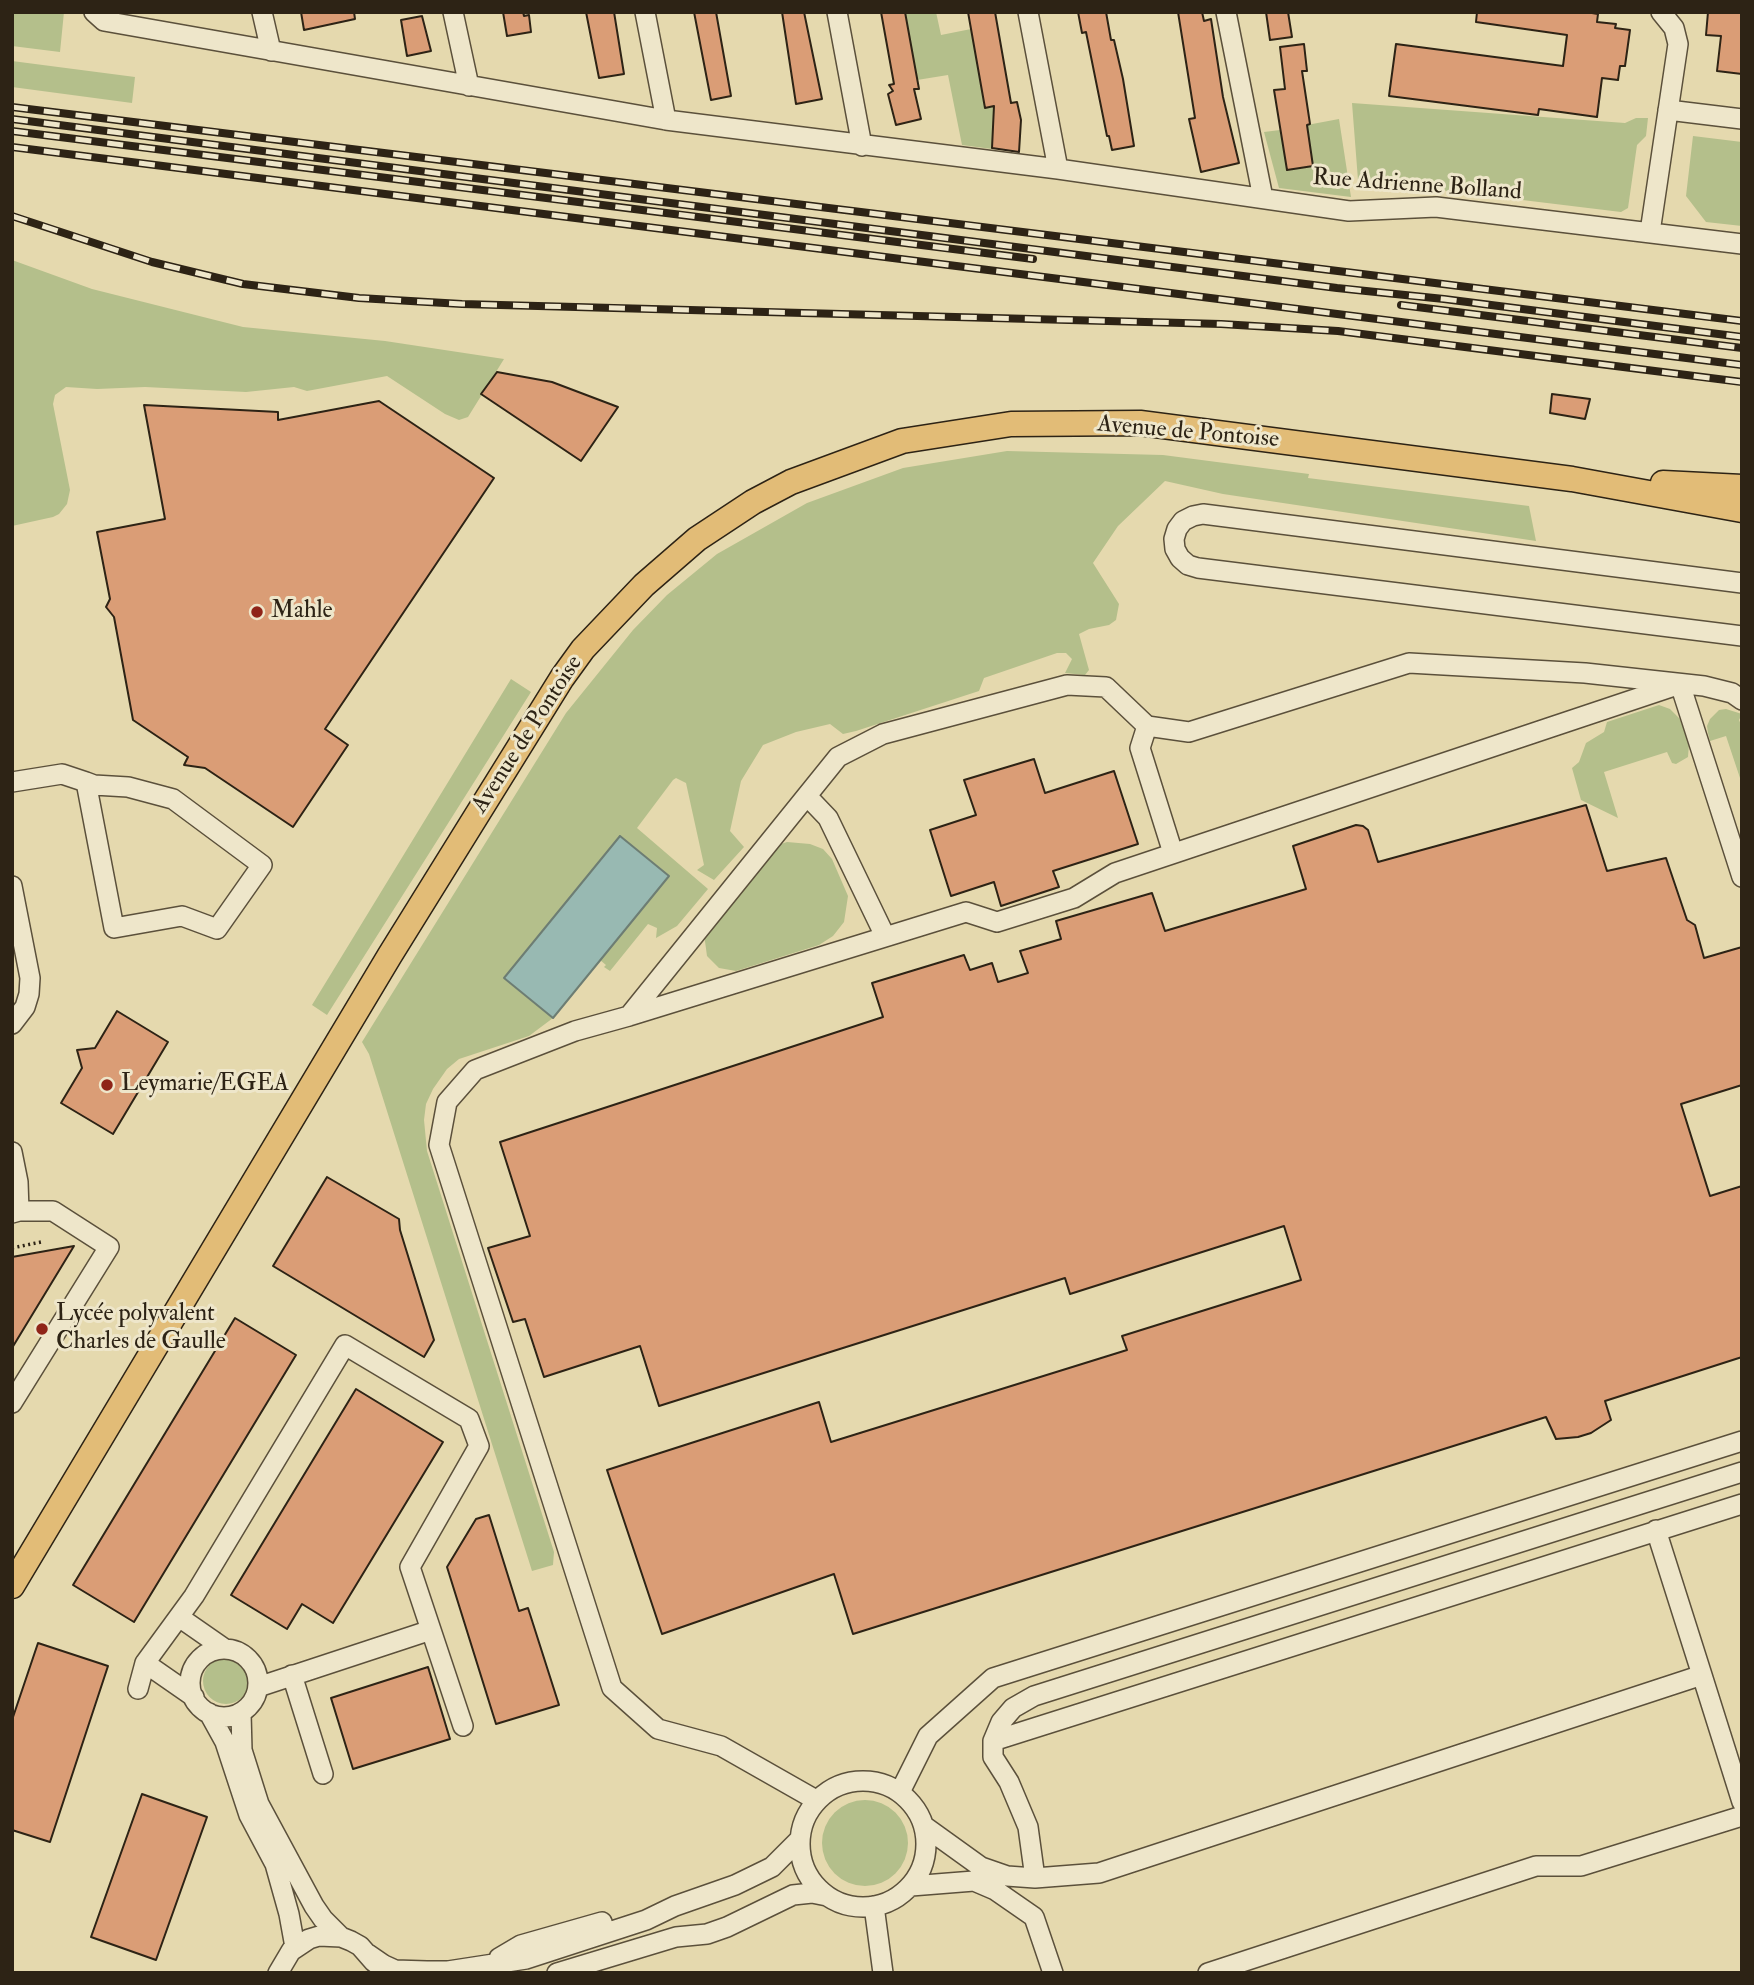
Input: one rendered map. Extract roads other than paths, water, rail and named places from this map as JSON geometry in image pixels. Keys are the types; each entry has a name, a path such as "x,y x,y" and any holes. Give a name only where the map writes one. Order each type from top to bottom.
{"main road":[{"name":"Avenue de Pontoise","path":"12,1586 390,955 549,696 583,649 644,584 697,539 753,502 791,482 902,441 1011,425 1140,423 1572,479 1742,510"},
{"name":"Avenue de Pontoise","path":"1572,479 1742,487"}],"street":[{"name":"Rue Adrienne Bolland","path":"94,12 104,21 666,120 1058,169 1349,211 1436,207 1742,244"},
{"path":"262,12 271,51"},
{"path":"453,12 469,86"},
{"path":"645,12 666,120"},
{"path":"837,12 862,146"},
{"path":"1028,12 1058,169"},
{"path":"1226,12 1263,198"},
{"path":"1650,232 1677,36 1661,12"},
{"path":"1668,110 1742,119"},
{"path":"1742,583 1203,514 1184,521 1177,529 1174,539 1180,558 1188,565 1198,568 1742,635"},
{"path":"629,1016 838,757 883,734 1067,685 1106,687 1147,726 1189,732 1409,663 1585,673 1704,686 1732,693 1742,699"},
{"path":"816,1800 721,1746 658,1729 612,1688 439,1145 447,1102 475,1070 575,1031 966,912 997,922 1074,898 1115,873 1681,684"},
{"path":"1681,684 1742,877"},
{"path":"1147,726 1140,748 1173,853"},
{"path":"12,782 62,774 86,782 94,785 128,787 173,799 262,865 217,929 183,916 114,928 86,782"},
{"path":"807,796 828,818 885,936"},
{"path":"12,886 30,978 25,1007 12,1024"},
{"path":"12,1152 18,1182 16,1212 53,1211 109,1247 12,1403"},
{"path":"138,1689 145,1663 194,1595 345,1345 469,1419 479,1446 410,1567 463,1726"},
{"path":"900,1792 928,1736 993,1678 1742,1441"},
{"path":"1035,1878 1028,1827 1009,1782 993,1757 993,1741 1001,1723 1013,1708 1034,1696 1742,1472"},
{"path":"993,1741 1742,1504"},
{"path":"1656,1530 1742,1802"},
{"path":"178,1617 225,1649"},
{"path":"258,1687 431,1630"},
{"path":"225,1649 246,1657 257,1675 258,1687 255,1697 240,1713 219,1717 200,1707 191,1686 196,1665 204,1656 225,1649"},
{"path":"145,1663 194,1697"},
{"path":"292,1675 323,1774"},
{"path":"924,1826 981,1867 1007,1875 1035,1878 1099,1873 1702,1675"},
{"path":"209,1713 225,1742 249,1815 275,1864 295,1947"},
{"path":"240,1713 242,1750 259,1804 314,1906 341,1937 360,1946 395,1970 448,1971 488,1964 521,1945 639,1910 675,1906 758,1875 782,1858 799,1840"},
{"path":"600,1973 727,1927 793,1895 812,1893 856,1907 874,1906 894,1899 911,1886 922,1868 927,1847 924,1826 915,1807 900,1792 883,1783 856,1781 830,1789 816,1800 804,1819 799,1840 802,1862 810,1878 827,1896"},
{"path":"1208,1973 1536,1866 1581,1866 1742,1816"},
{"path":"911,1886 974,1881 995,1890 1034,1917 1053,1973"},
{"path":"874,1906 883,1973"},
{"path":"557,1973 676,1937 707,1934"},
{"path":"278,1973 295,1947 319,1936 341,1937"},
{"path":"368,1954 379,1973"}],"water":[{"path":"620,836 669,876 553,1018 504,978"}],"railway":[{"path":"12,107 1742,321"},
{"path":"12,119 1742,337"},
{"path":"12,131 1033,259"},
{"path":"12,147 1742,365"},
{"path":"12,216 152,262 243,284 359,298 462,304 1221,324 1338,331 1742,382"},
{"path":"1401,305 1742,348"}],"place":[{"name":"Mahle","path":"257,612"},
{"name":"Leymarie/EGEA","path":"107,1085"},
{"name":"Lycée polyvalent Charles de Gaulle","path":"42,1329"}]}
